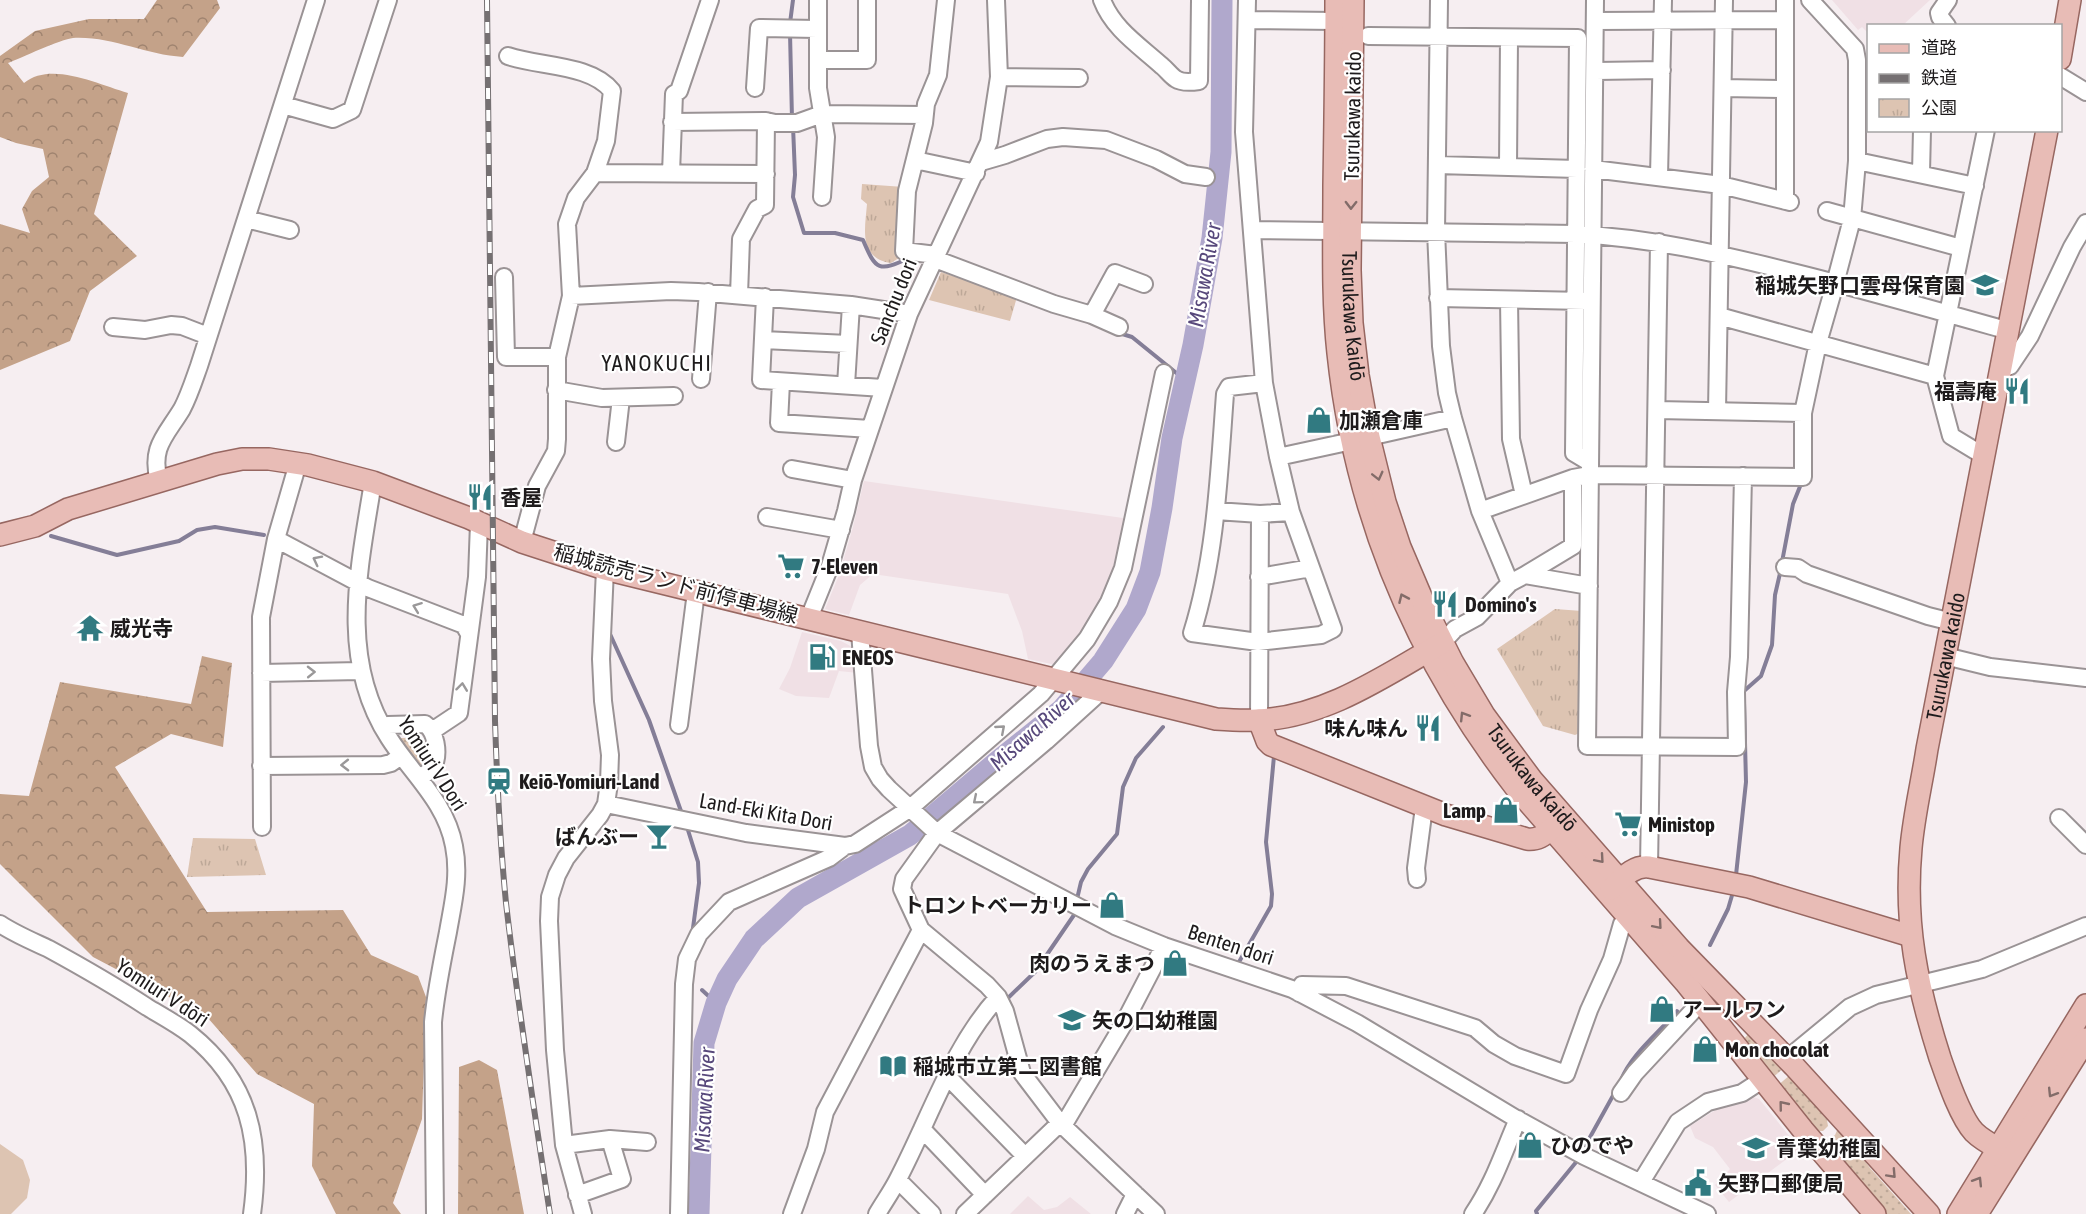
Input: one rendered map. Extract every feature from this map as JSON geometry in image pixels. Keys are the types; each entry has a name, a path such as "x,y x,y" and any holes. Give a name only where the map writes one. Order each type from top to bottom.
{"main road":[{"name":"Tsurukawa kaido","path":"1342,231 1353,0"},
{"path":"2062,52 2070,0"},
{"name":"Tsurukawa kaido","path":"1336,10 1342,231"},
{"name":"Tsurukawa kaido","path":"2005,1153 1971,1129 1949,1086 1918,985 1911,936 1911,845 1927,749 2009,331 2045,132"},
{"name":"Tsurukawa Kaidō","path":"1342,231 1338,355 1360,439 1368,505 1381,545 1435,647 1447,688 1478,738 1551,829 1679,948 1792,1065 1929,1214"},
{"name":"稲城読売ランド前停車場線","path":"0,535 35,526 68,509 217,464 242,459 269,459 298,463 373,482 522,542 605,569 1202,717 1259,720 1290,715 1327,704 1365,687 1435,647"},
{"name":"Tsurukawa Kaidō","path":"1435,647 1462,679 1500,737 1613,886 1628,916 1701,1002 1803,1130 1875,1214"},
{"path":"1259,720 1267,741 1271,745 1424,807 1527,839 1535,840 1551,829"},
{"path":"1613,886 1634,869 1649,867 1738,884 1911,936"},
{"path":"1958,1214 2005,1153 2081,1041 2086,1005"},
{"path":"1759,1031 1747,1028 1740,1032 1739,1036 1742,1047 1762,1080"},
{"path":"1792,1065 1833,1121 1832,1130 1823,1136 1818,1137 1803,1130"},
{"path":"1977,1214 2005,1153"}],"street":[{"path":"159,482 155,465 156,452 187,399 316,0"},
{"path":"283,105 333,119 352,110 388,0"},
{"path":"671,173 674,94 679,91 710,0"},
{"path":"818,0 818,60 826,136 822,197"},
{"path":"818,60 867,60 867,0"},
{"path":"946,0 938,75 926,104 908,191 904,251 1054,304 1092,315 1119,327"},
{"name":"Sanchu dori","path":"809,618 830,566 853,480 909,314 989,142 998,97 999,77 996,0"},
{"path":"1102,0 1104,7 1129,39 1177,80 1190,82 1199,81 1200,0"},
{"path":"1247,0 1244,132 1264,383 1278,457 1292,512 1333,629 1321,634 1258,642 1192,633 1202,600 1216,512 1225,394 1229,387 1264,383"},
{"path":"1439,0 1436,231 1441,346 1447,393 1480,511 1510,583"},
{"path":"1595,0 1585,169 1585,189 1593,235 1584,472 1589,586 1587,746 1737,747 1736,692 1739,657 1743,476"},
{"path":"1659,176 1663,0"},
{"path":"1717,411 1724,0"},
{"path":"1437,165 1585,169 1659,176 1721,185 1787,201 1785,0"},
{"path":"1480,511 1584,472 1655,476 1803,477 1803,413 1818,343 1852,219 1863,60 1810,0"},
{"path":"1946,24 1939,13 1948,0"},
{"path":"1247,20 1336,10"},
{"path":"1595,21 1785,20"},
{"path":"755,88 759,28 817,30"},
{"path":"1368,36 1578,38 1590,60"},
{"path":"1508,166 1509,38"},
{"path":"508,56 597,77 612,91 606,141 595,173 576,198 567,224 571,296 557,357 556,451 537,486 522,542"},
{"path":"1590,60 1662,70"},
{"path":"999,77 1079,78"},
{"path":"2062,77 2086,92"},
{"path":"1723,88 1785,89"},
{"path":"672,122 797,123 822,114 924,115"},
{"path":"739,295 741,239 757,209 765,205 766,121"},
{"path":"1921,173 1922,132"},
{"path":"1984,456 1951,436 1935,376 1986,132"},
{"path":"915,160 979,167 1047,139 1063,137 1106,140 1156,159 1185,174 1206,177"},
{"path":"1857,161 1975,186"},
{"path":"595,173 766,174"},
{"path":"1435,647 1471,634 1482,623 1496,598 1510,583 1573,546 1584,472 1574,453 1576,234 1585,189"},
{"path":"1827,212 1961,248"},
{"path":"246,219 290,230"},
{"path":"2001,370 2010,366 2030,336 2072,247 2086,223"},
{"path":"1252,230 1576,234 1659,242 1720,254 2009,331"},
{"path":"1649,867 1649,746 1659,242"},
{"path":"1092,315 1115,273 1144,284"},
{"path":"504,277 506,357 557,357"},
{"path":"571,296 671,291 708,292 851,304 909,314"},
{"path":"701,379 708,292"},
{"path":"765,297 760,380 883,388"},
{"path":"1438,298 1592,301"},
{"path":"1509,300 1511,439 1524,495"},
{"path":"846,385 851,304"},
{"path":"1719,316 1935,376"},
{"path":"113,327 145,330 171,325 182,326 208,336"},
{"path":"763,340 848,344"},
{"name":"Land-Eki Kita Dori","path":"606,804 746,833 845,846 862,840 909,809 1041,694 1058,682 1109,602 1123,568 1164,373"},
{"path":"781,382 778,423 870,429"},
{"path":"556,390 602,398 674,396"},
{"path":"616,442 621,398"},
{"path":"1657,410 1803,413"},
{"path":"1278,457 1453,418"},
{"path":"262,827 261,617 276,539 298,463"},
{"path":"792,470 853,480"},
{"name":"Yomiuri V Dori","path":"373,482 357,582 355,625 360,670 372,706 383,728 444,814 457,860 455,896 433,1022 435,1214"},
{"path":"1216,512 1260,514 1292,512"},
{"path":"1259,720 1260,514"},
{"path":"767,517 841,530"},
{"path":"432,731 459,713 477,577 479,523"},
{"path":"276,539 378,592 464,625 468,632"},
{"path":"1785,567 1798,568 1807,574 1928,616 1952,622"},
{"path":"1259,577 1311,568"},
{"path":"583,1214 564,1145 555,1050 549,921 550,897 557,874 566,858 606,804 610,770 601,659 605,569"},
{"path":"1526,574 1589,586"},
{"path":"679,725 696,592"},
{"name":"Benten dori","path":"860,632 869,746 873,767 880,779 909,809 938,833 1073,906 1115,926 1164,946 1299,993 1357,1023 1584,1156 1706,1214"},
{"path":"1945,656 1990,667 2086,678"},
{"path":"261,673 360,670"},
{"path":"1097,691 1046,741 938,833 909,869 902,889 921,930 987,985 998,997 1005,1011 1022,1073 1062,1125 1156,1214"},
{"path":"383,728 388,725 425,724 432,731 435,763 420,778"},
{"path":"261,766 383,765 392,763 401,756"},
{"path":"1418,879 1416,868 1424,807"},
{"path":"2059,818 2086,845"},
{"path":"679,1214 684,984 687,959 699,934 729,902 829,858 845,846"},
{"path":"1299,993 1302,985 1346,986 1475,1028 1494,1044 1515,1056 1566,1074 1588,1010 1612,958 1622,924 1628,916"},
{"name":"Yomiuri V dōri","path":"0,924 81,966 142,1003 181,1027 211,1053 234,1084 251,1125 256,1164 252,1214"},
{"path":"1792,1065 1850,1007 1876,995 1982,969 2086,926"},
{"path":"792,1214 816,1149 825,1112 921,930"},
{"path":"965,1214 1025,1156 1062,1125 1123,1025 1164,946"},
{"path":"877,1214 898,1180 948,1077 982,1016 998,997"},
{"path":"1621,1093 1635,1073 1701,1002"},
{"path":"948,1077 1025,1156"},
{"path":"1641,1182 1678,1122 1708,1102 1742,1093 1762,1080"},
{"path":"1473,1214 1497,1173 1498,1165 1518,1119"},
{"path":"922,1129 986,1195"},
{"path":"564,1145 610,1139 647,1142"},
{"path":"577,1195 622,1179 610,1139"},
{"path":"898,1180 932,1214"},
{"path":"1125,1214 1136,1194"}],"shaded area":[{"path":"1832,0 1930,0 1904,24 1867,24 1867,32 1862,27 1858,30"},
{"path":"864,481 1130,519 1118,567 1090,622 1056,665 1028,659 1022,631 1008,594 873,574 860,585 849,615 825,609 839,575"},
{"path":"802,632 841,641 856,649 858,673 839,671 829,698 796,696 779,689 790,668"},
{"name":"青葉幼稚園","path":"1751,1096 1759,1099 1800,1149 1729,1202 1715,1185 1730,1169 1713,1147 1695,1138 1690,1126 1727,1103"},
{"path":"1028,1196 1044,1210 1057,1207 1070,1197 1091,1214 1010,1214"}],"green space":[{"path":"157,0 217,0 220,8 183,57 169,56 101,40 73,38 8,63 24,83 47,74 61,74 89,80 128,93 94,214 137,256 90,291 70,341 0,370 0,224 30,233 22,209 32,191 49,177 43,149 0,137 0,56 35,31 89,19 144,19"},
{"path":"862,184 904,187 902,256 891,263 880,260 868,249 865,232 867,204 861,199"},
{"path":"941,272 1017,297 1010,321 929,300"},
{"path":"1555,609 1582,611 1582,732 1575,735 1543,726 1497,649"},
{"path":"202,656 232,663 223,747 171,734 115,767 207,912 343,910 371,955 418,976 426,997 422,1119 393,1203 401,1214 336,1214 312,1166 314,1104 257,1074 207,1017 93,957 0,864 0,794 29,796 60,682 191,704"},
{"path":"401,738 419,738 428,746 428,763 422,769 400,742"},
{"path":"193,838 255,839 266,875 187,877"},
{"path":"1749,1033 1785,1067 1770,1080 1744,1039"},
{"path":"479,1060 497,1070 524,1214 458,1214 459,1067"},
{"path":"1790,1075 1795,1078 1827,1120 1828,1126 1823,1131 1816,1131 1777,1086"},
{"path":"1839,1126 1870,1168 1911,1214 1885,1214 1827,1141 1835,1135"},
{"path":"0,1144 23,1160 30,1180 27,1198 11,1214 0,1214"}],"waterway":[{"path":"790,23 793,0"},
{"name":"Misawa River","path":"699,1214 704,1043 716,1003 727,979 754,939 798,898 910,835 1061,710 1103,661 1136,609 1150,572 1172,438 1193,345 1212,238 1221,152 1222,0"},
{"path":"790,33 792,119"},
{"path":"793,126 795,175 793,197 804,233 835,233 863,240 871,258 880,266 885,267 909,258"},
{"path":"1119,333 1132,337 1185,380"},
{"path":"1782,562 1793,504 1801,484"},
{"path":"51,536 117,555 179,541 197,530 215,527 264,535"},
{"path":"1744,696 1744,691 1761,676 1772,645 1775,595 1781,569"},
{"path":"610,634 649,720 682,814"},
{"path":"1736,875 1746,782 1744,703"},
{"path":"1077,899 1081,882 1088,869 1117,834 1123,787 1136,758 1163,727"},
{"path":"1239,962 1271,906 1272,894 1266,842 1274,756"},
{"path":"687,827 698,862 699,883 693,928"},
{"path":"1710,945 1728,909 1733,892"},
{"path":"1009,997 1035,972 1074,915"},
{"path":"702,990 716,1003"},
{"path":"1621,1080 1639,1052 1677,1011"},
{"path":"1584,1148 1615,1092"},
{"path":"1537,1214 1536,1211 1577,1161"}],"railway":[{"path":"487,0 495,721 498,789 511,942 550,1214"}],"place":[{"name":"稲城矢野口雲母保育園","path":"1985,285"},
{"name":"福壽庵","path":"2017,391"},
{"name":"加瀬倉庫","path":"1319,420"},
{"name":"香屋","path":"480,497"},
{"name":"7-Eleven","path":"791,566"},
{"name":"Domino's","path":"1445,604"},
{"name":"威光寺","path":"90,628"},
{"name":"ENEOS","path":"822,657"},
{"name":"味ん味ん","path":"1428,728"},
{"name":"Keiō-Yomiuri-Land","path":"499,781"},
{"name":"Lamp","path":"1506,810"},
{"name":"Ministop","path":"1628,824"},
{"name":"ばんぶー","path":"659,836"},
{"name":"トロントベーカリー","path":"1112,905"},
{"name":"肉のうえまつ","path":"1175,963"},
{"name":"アールワン","path":"1662,1009"},
{"name":"矢の口幼稚園","path":"1072,1020"},
{"name":"Mon chocolat","path":"1705,1049"},
{"name":"稲城市立第二図書館","path":"893,1066"},
{"name":"ひのでや","path":"1530,1145"},
{"name":"青葉幼稚園","path":"1756,1148"},
{"name":"矢野口郵便局","path":"1698,1183"}],"district":[{"name":"YANOKUCHI","path":"657,363"}]}
